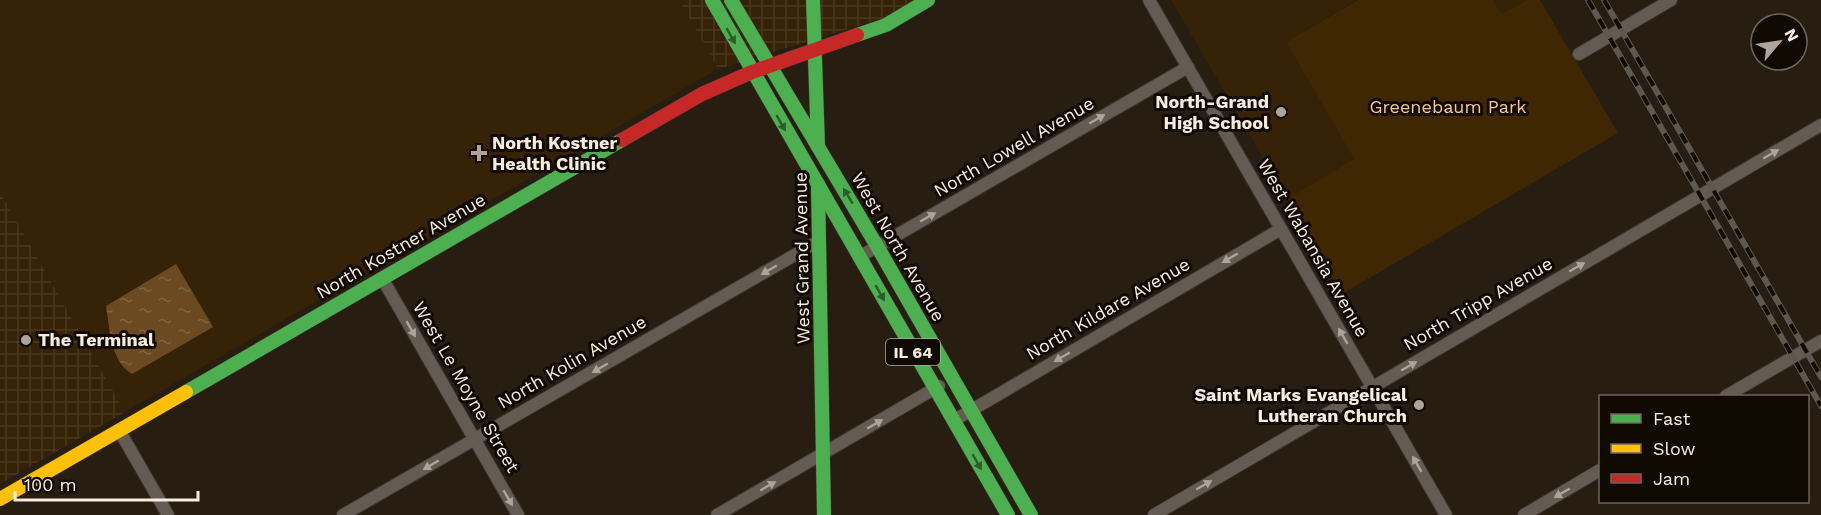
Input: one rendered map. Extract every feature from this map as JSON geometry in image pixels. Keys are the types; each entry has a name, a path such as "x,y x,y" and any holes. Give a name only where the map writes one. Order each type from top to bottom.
{"main road":[{"name":"IL 64","path":"712,0 818,189 1008,515"},
{"name":"West North Avenue","path":"731,0 877,246 1031,515"},
{"name":"West Grand Avenue","path":"813,0 818,145 824,515"},
{"name":"North Kostner Avenue","path":"0,499 668,112 752,72 886,25 928,0"}],"street":[{"name":"West Wabansia Avenue","path":"1149,0 1446,515"},
{"path":"1579,54 1671,0"},
{"name":"North Lowell Avenue","path":"859,257 1188,67"},
{"name":"North Tripp Avenue","path":"1154,515 1821,125"},
{"name":"North Kildare Avenue","path":"953,421 1281,229"},
{"name":"North Kolin Avenue","path":"344,515 819,241"},
{"name":"West Le Moyne Street","path":"382,278 518,515"},
{"path":"1728,395 1821,341"},
{"path":"717,515 953,378"},
{"path":"119,430 168,515"},
{"path":"1524,515 1599,471"}],"shaded area":[{"path":"0,0 679,0 718,69 125,412 0,192"},
{"path":"679,0 915,0 884,18 718,69"},
{"name":"North-Grand High School","path":"1171,0 1357,0 1286,42 1354,159 1287,199"},
{"path":"1493,0 1527,0 1502,14"},
{"name":"The Terminal","path":"0,192 125,412 0,484"}],"green space":[{"name":"Greenebaum Park","path":"1358,0 1493,0 1502,14 1527,0 1540,0 1618,133 1342,294 1287,199 1354,159 1286,42"}],"water":[{"path":"176,264 213,327 132,374 119,361 115,353 106,306"}],"railway":[{"path":"1588,0 1821,406"},
{"path":"1604,0 1821,377"}],"traffic: fast":[{"path":"712,0 1008,515"},
{"path":"731,0 877,246 1031,515"},
{"path":"813,0 818,146"},
{"path":"857,35 886,25 928,0"},
{"path":"186,392 622,140"},
{"path":"818,184 824,515"}],"traffic: slow":[{"path":"0,499 186,392"}],"traffic: jam":[{"path":"622,140 702,94 752,72 857,35"}],"place":[{"name":"North-Grand High School","path":"1281,112"},
{"name":"North Kostner Health Clinic","path":"479,153"},
{"name":"The Terminal","path":"26,340"},
{"name":"Saint Marks Evangelical Lutheran Church","path":"1419,405"}]}
